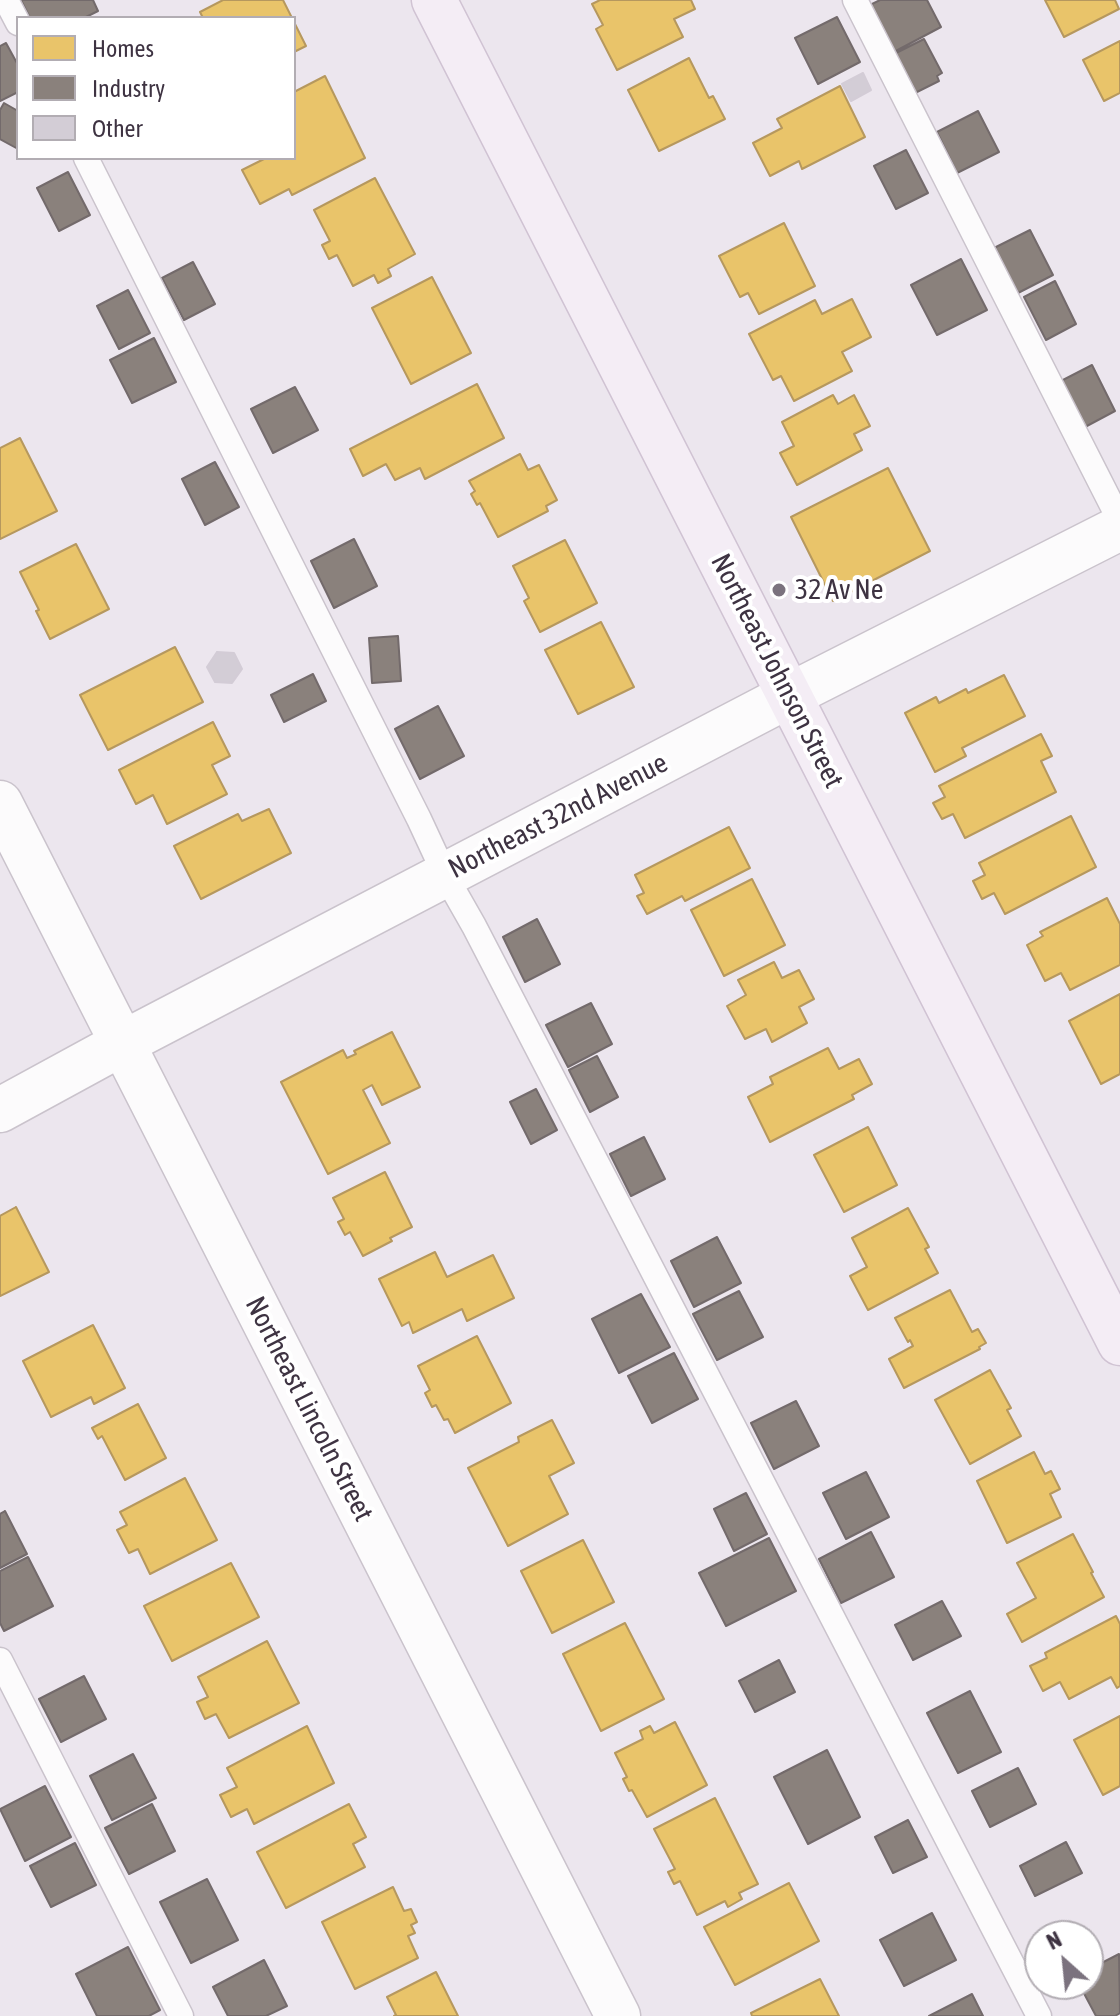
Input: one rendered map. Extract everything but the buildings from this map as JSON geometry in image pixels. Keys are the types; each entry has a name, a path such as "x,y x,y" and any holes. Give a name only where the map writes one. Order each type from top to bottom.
{"street":[{"name":"Northeast Johnson Street","path":"434,0 1120,1343"},
{"name":"Northeast 32nd Avenue","path":"0,1110 790,695 1120,528"},
{"name":"Northeast Lincoln Street","path":"0,803 618,2016"}],"lane":[{"path":"6,0 16,19"},
{"path":"855,0 1120,521"},
{"path":"87,160 445,875 1039,2016"},
{"path":"0,1660 181,2016"}],"place":[{"name":"32 Av Ne","path":"779,590"}]}
